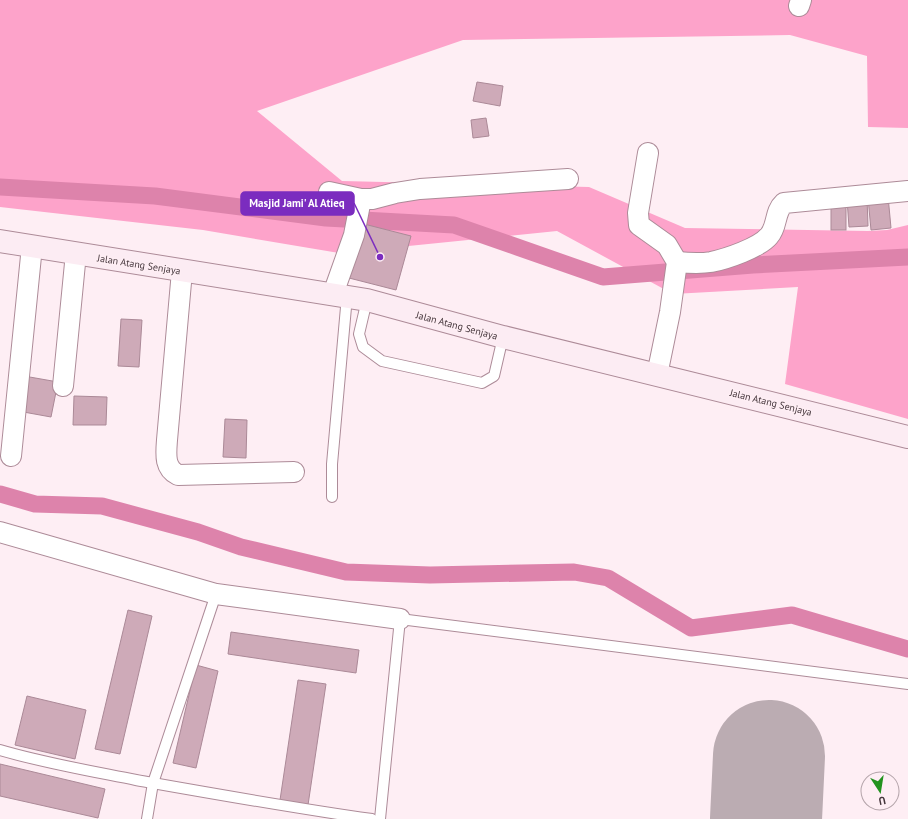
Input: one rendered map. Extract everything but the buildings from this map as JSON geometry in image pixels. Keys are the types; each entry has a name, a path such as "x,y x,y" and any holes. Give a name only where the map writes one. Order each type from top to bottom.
{"main road":[{"name":"Jalan Atang Senjaya","path":"0,241 349,297 503,337 908,437"}],"street":[{"path":"648,153 638,213 639,225 667,245 676,265 670,312 657,375"},
{"path":"329,192 361,203 395,193 427,189 568,179"},
{"path":"676,265 712,262 736,254 762,242 773,230 778,211 784,203 908,190"},
{"path":"349,297 354,235 361,203"},
{"path":"11,456 32,246"},
{"path":"63,386 76,253"},
{"path":"182,271 167,440 166,455 168,466 172,472 178,474 294,472"},
{"path":"0,532 216,594 400,619"}],"lane":[{"path":"349,297 363,347 382,361 482,383 494,376 503,337"},
{"path":"332,497 332,464 349,297"},
{"path":"147,819 153,783 216,594"},
{"path":"380,819 400,619 908,684"},
{"path":"0,750 66,766 153,783 372,819"}],"shaded area":[{"path":"0,0 908,0 908,128 868,127 867,56 790,35 463,40 257,111 342,181 589,187 685,228 868,231 887,230 908,225 908,419 785,384 798,287 673,294 557,231 339,253 203,230 0,207"}],"waterway":[{"path":"0,187 155,196 326,218 454,225 603,277 753,265 908,257"},
{"path":"0,494 35,504 102,506 198,532 241,547 346,572 430,575 574,572 608,578 691,628 792,615 908,649"}],"runway":[{"path":"766,819 769,756"}],"place":[{"name":"Masjid Jami' Al Atieq","path":"380,257"}]}
